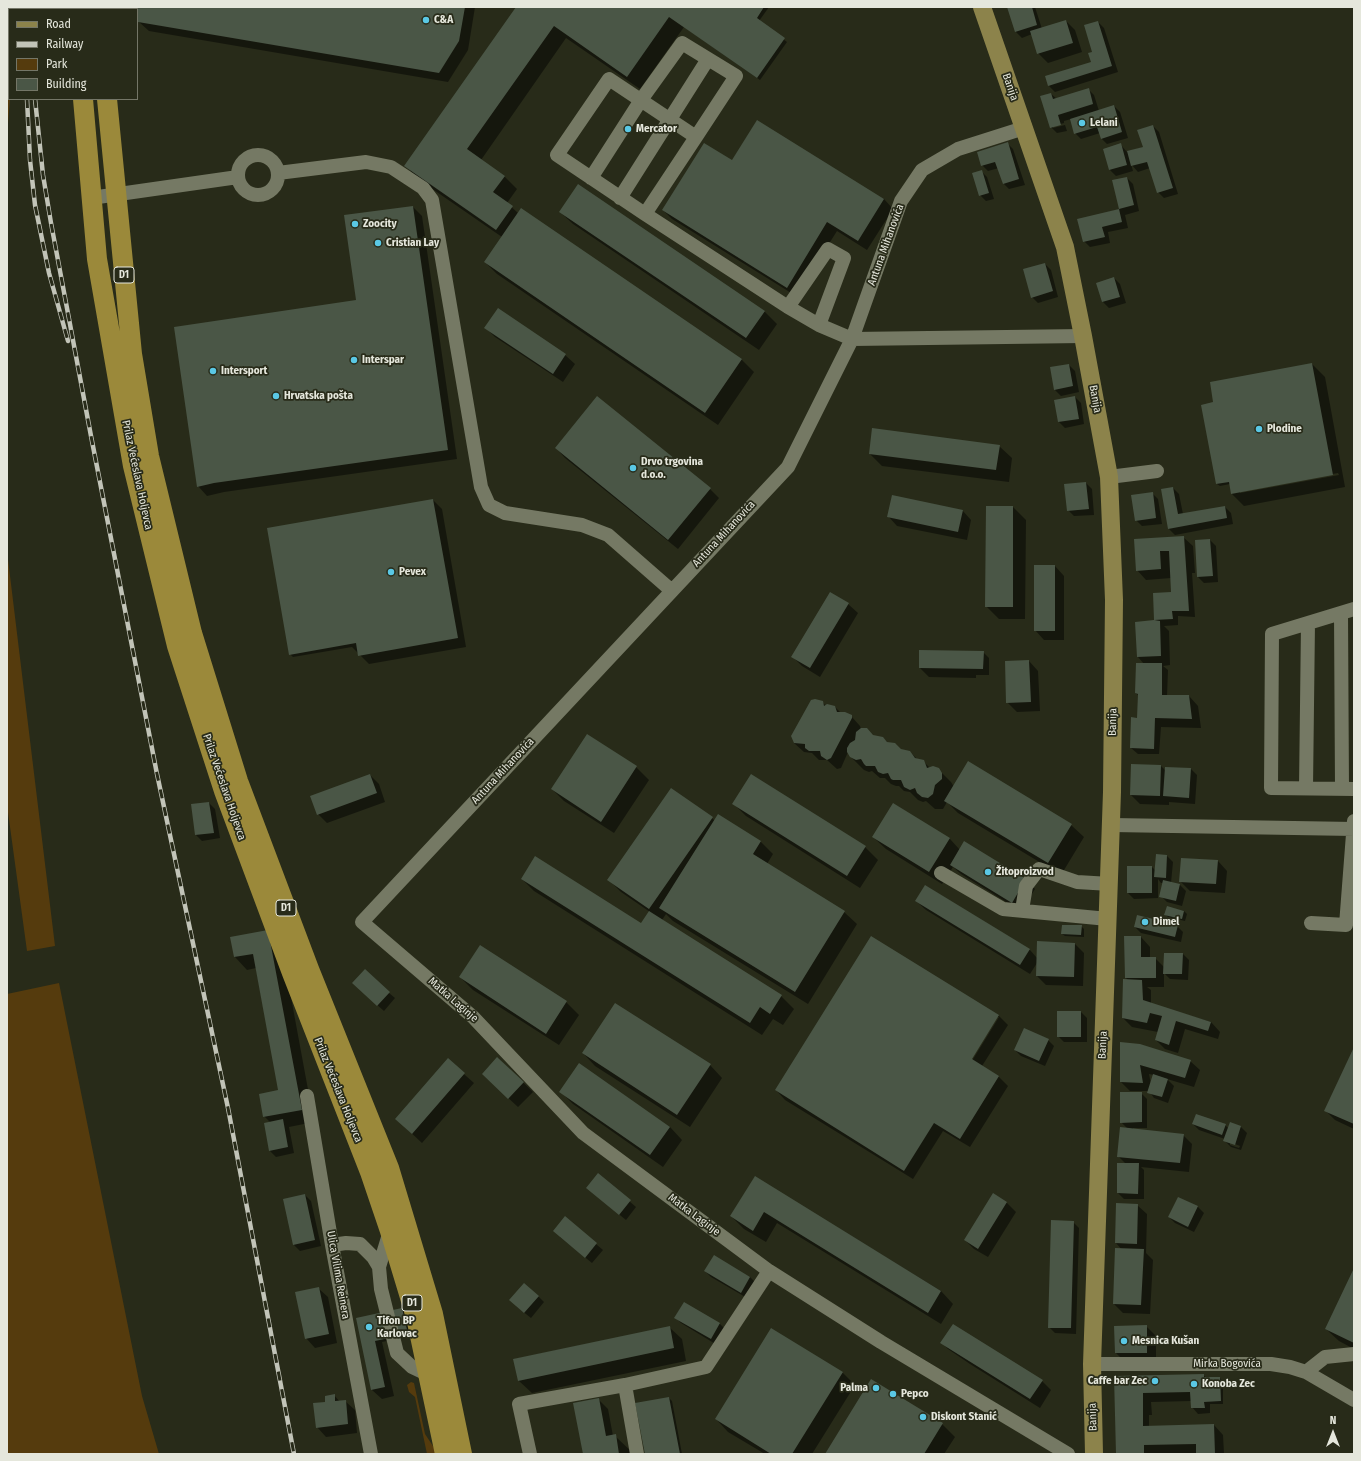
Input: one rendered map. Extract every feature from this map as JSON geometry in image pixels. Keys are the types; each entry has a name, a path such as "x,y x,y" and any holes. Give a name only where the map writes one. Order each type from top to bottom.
{"highway":[{"name":"Prilaz Većeslava Holjevca","path":"83,100 97,259 133,466 178,646 224,791 289,966 367,1164 390,1231 416,1317 445,1454"},
{"name":"Prilaz Većeslava Holjevca","path":"107,100 132,354 146,440 192,633 238,781 309,969 388,1168 433,1314 462,1454"}],"main road":[{"name":"Banija","path":"982,7 1065,247 1109,477 1114,600 1112,825 1092,1364 1094,1454"}],"street":[{"path":"591,178 641,100 682,43 736,76 645,214"},
{"path":"620,198 708,59"},
{"path":"696,137 609,79 557,155 620,198 788,307 820,325 852,339 1083,336"},
{"name":"Antuna Mihanovića","path":"362,922 788,467 852,339 901,201 922,170 958,149 1024,128"},
{"path":"254,155 261,155 272,161 278,173 278,179 272,190 261,195 248,193 243,189 238,177 240,166 244,161 254,155"},
{"path":"278,173 366,162 391,167 423,188 432,200 481,487 489,505 504,512 582,525 608,535 672,590"},
{"path":"91,198 238,177"},
{"path":"788,307 828,249 839,255 844,258 820,325"},
{"path":"1109,477 1158,471"},
{"path":"1340,613 1348,789 1271,788 1272,634 1354,608"},
{"path":"1306,788 1308,623"},
{"path":"1311,923 1346,925 1354,820"},
{"path":"1112,825 1354,829"},
{"path":"1022,910 1026,886 1039,869 1077,882 1110,884"},
{"path":"941,873 1003,908 1108,919"},
{"name":"Matka Laginje","path":"362,922 473,1016 583,1133 769,1271 881,1342 1068,1454"},
{"name":"Ulica Vilima Reinera","path":"307,1096 332,1245 371,1454"},
{"path":"390,1231 379,1268 381,1289 397,1353 412,1366 429,1375"},
{"path":"332,1245 346,1243 360,1244 373,1257 379,1268"},
{"path":"530,1454 519,1404 626,1385 706,1367 769,1271"},
{"path":"1306,1372 1325,1357 1354,1354"},
{"name":"Mirka Bogovića","path":"1092,1364 1271,1364 1290,1367 1306,1372 1354,1400"},
{"path":"626,1385 637,1454"}],"green space":[{"path":"7,7 11,7 8,8 8,100 10,100 7,136"},
{"path":"7,551 55,946 27,951 7,805"},
{"path":"59,983 142,1396 159,1454 7,1454 7,994"},
{"path":"411,1382 414,1383 425,1434 435,1449 436,1454 427,1454 415,1397 409,1392 407,1385"}],"building":[{"path":"465,7 459,41 439,73 138,22 138,8 136,8"},
{"path":"516,7 764,7 757,18 785,38 757,78 669,17 627,77 554,26 467,149 505,176 493,192 513,206 496,230 404,166"},
{"path":"1007,7 1032,7 1037,25 1015,32"},
{"path":"1066,20 1073,43 1037,54 1030,31"},
{"path":"1098,21 1112,66 1048,86 1045,76 1091,62 1088,53 1092,52 1084,25"},
{"path":"1089,88 1093,104 1058,115 1061,125 1050,128 1040,96 1051,93 1053,99"},
{"path":"1114,105 1122,132 1101,139 1097,127 1074,134 1070,119"},
{"path":"757,120 884,199 858,241 827,222 787,288 662,210 704,143 732,160"},
{"path":"1153,125 1173,188 1157,193 1147,162 1131,166 1127,151 1143,147 1137,130"},
{"path":"1008,142 1019,179 1003,184 995,162 981,166 977,152"},
{"path":"1121,143 1127,165 1109,170 1103,149"},
{"path":"982,170 989,193 979,196 972,173"},
{"path":"1127,177 1134,205 1119,209 1112,180"},
{"path":"578,184 765,311 746,338 559,212"},
{"path":"413,206 448,450 214,483 197,487 174,327 356,300 344,215"},
{"path":"521,208 742,359 705,413 484,262"},
{"path":"1119,209 1122,222 1102,227 1105,237 1083,242 1077,219"},
{"path":"1045,263 1053,291 1031,298 1023,269"},
{"path":"1114,277 1120,297 1102,302 1096,283"},
{"path":"498,308 566,354 553,374 484,328"},
{"path":"1312,363 1333,475 1231,494 1229,482 1216,484 1201,405 1213,402 1210,382"},
{"path":"1069,364 1073,386 1054,390 1050,367"},
{"name":"Drvo trgovina d.o.o.","path":"597,396 711,488 668,540 555,448"},
{"path":"1075,396 1079,419 1058,422 1054,400"},
{"path":"872,428 1000,445 996,470 869,454"},
{"path":"1086,482 1089,509 1067,511 1064,484"},
{"path":"1173,487 1178,514 1225,506 1227,518 1168,529 1161,489"},
{"path":"1153,492 1156,518 1135,521 1131,495"},
{"path":"892,495 963,510 958,532 887,517"},
{"name":"Pevex","path":"433,499 458,638 358,656 356,643 289,655 267,528"},
{"path":"986,506 1013,506 1013,607 985,607"},
{"path":"1184,536 1189,611 1172,611 1173,619 1154,620 1153,593 1171,592 1169,551 1160,551 1161,569 1136,571 1134,539"},
{"path":"1210,539 1213,576 1197,577 1195,540"},
{"path":"1034,565 1055,565 1055,631 1034,631"},
{"path":"830,592 849,603 810,668 791,657"},
{"path":"1154,620 1160,621 1161,656 1137,657 1135,622"},
{"path":"919,650 984,651 983,669 919,668"},
{"path":"1029,660 1031,702 1006,703 1005,661"},
{"path":"1136,663 1162,663 1162,695 1189,695 1192,719 1155,718 1154,749 1130,748 1131,717 1137,718 1138,694 1135,693"},
{"path":"815,699 823,701 824,706 827,704 835,706 837,712 845,712 852,715 852,718 831,758 827,760 821,756 820,751 809,751 805,748 805,744 794,743 791,736 811,700"},
{"path":"861,728 867,728 873,735 883,737 887,742 895,743 901,749 910,751 915,758 924,760 927,768 933,766 939,768 942,773 942,779 935,785 933,794 928,798 922,797 917,793 915,788 910,790 904,787 901,780 893,780 888,773 883,774 878,772 875,766 866,766 861,759 856,760 850,757 847,752 847,748 850,743 855,740 856,732"},
{"path":"587,734 637,766 601,822 551,789"},
{"path":"968,761 1072,824 1048,863 944,801"},
{"path":"1131,764 1161,765 1160,796 1130,795"},
{"path":"1165,767 1191,768 1189,798 1163,796"},
{"path":"370,774 377,793 317,815 310,796"},
{"path":"751,774 866,846 847,876 732,804"},
{"path":"671,788 713,817 649,909 607,880"},
{"path":"209,802 214,833 195,835 191,804"},
{"path":"893,803 950,838 929,872 872,837"},
{"path":"718,814 761,841 753,854 845,911 795,992 659,908"},
{"name":"Žitoproizvod","path":"964,841 1026,879 1012,903 950,865"},
{"path":"1156,854 1167,855 1166,878 1154,877"},
{"path":"535,856 641,923 649,911 782,995 770,1014 760,1007 750,1023 521,879"},
{"path":"1181,858 1218,860 1216,884 1179,882"},
{"path":"1127,866 1152,866 1152,893 1127,893"},
{"path":"1163,880 1180,884 1176,901 1159,897"},
{"path":"925,885 1030,949 1020,965 915,901"},
{"path":"1167,906 1184,911 1182,919 1164,915"},
{"path":"1137,915 1178,925 1175,937 1134,927"},
{"path":"1062,925 1082,925 1081,935 1061,934"},
{"path":"268,930 302,1110 263,1117 259,1094 278,1090 253,954 234,957 230,937"},
{"path":"871,936 999,1015 972,1059 999,1076 960,1139 934,1123 904,1171 775,1090"},
{"path":"1124,936 1141,936 1141,957 1156,957 1156,978 1125,978"},
{"path":"1037,941 1075,943 1074,977 1036,976"},
{"path":"480,945 567,1001 546,1034 459,977"},
{"path":"1164,953 1183,953 1182,974 1163,974"},
{"path":"365,969 390,992 377,1006 352,983"},
{"path":"1123,979 1142,980 1143,1000 1211,1022 1208,1031 1176,1021 1169,1045 1155,1040 1162,1016 1150,1013 1147,1023 1122,1018"},
{"path":"615,1003 711,1064 677,1115 582,1053"},
{"path":"1057,1011 1081,1011 1081,1037 1057,1037"},
{"path":"1024,1028 1049,1039 1039,1061 1014,1050"},
{"path":"1120,1042 1140,1044 1191,1060 1185,1078 1140,1065 1143,1083 1120,1082"},
{"path":"1354,1047 1354,1124 1324,1111"},
{"path":"497,1057 524,1082 508,1099 482,1074"},
{"path":"448,1058 465,1073 412,1134 395,1119"},
{"path":"579,1063 670,1127 650,1155 559,1092"},
{"path":"1153,1074 1168,1079 1162,1097 1147,1093"},
{"path":"1120,1092 1142,1092 1142,1122 1120,1123"},
{"path":"1196,1114 1226,1124 1222,1135 1192,1124"},
{"path":"283,1119 288,1147 269,1151 264,1123"},
{"path":"1230,1122 1241,1126 1235,1145 1223,1141"},
{"path":"1120,1127 1184,1134 1180,1163 1117,1157"},
{"path":"1117,1163 1139,1163 1138,1194 1117,1193"},
{"path":"598,1173 631,1200 619,1215 586,1188"},
{"path":"755,1176 941,1291 928,1313 764,1212 753,1231 730,1216"},
{"path":"993,1193 1007,1202 978,1249 964,1240"},
{"path":"305,1194 315,1240 293,1245 283,1199"},
{"path":"1178,1197 1198,1206 1188,1227 1168,1217"},
{"path":"1116,1203 1138,1204 1137,1244 1115,1243"},
{"path":"565,1216 597,1243 585,1258 553,1231"},
{"path":"1051,1220 1074,1221 1071,1328 1048,1328"},
{"path":"1115,1248 1144,1249 1141,1305 1113,1304"},
{"path":"714,1255 750,1277 741,1293 704,1271"},
{"path":"1354,1268 1354,1343 1325,1329"},
{"path":"524,1283 539,1296 524,1313 509,1300"},
{"path":"319,1287 329,1334 305,1339 295,1292"},
{"path":"684,1302 720,1323 711,1339 674,1318"},
{"path":"402,1308 408,1334 375,1341 385,1387 371,1390 356,1318"},
{"path":"953,1324 1043,1380 1030,1399 940,1343"},
{"path":"1147,1325 1147,1353 1115,1353 1114,1326"},
{"path":"670,1326 674,1348 518,1381 513,1359"},
{"path":"771,1328 843,1372 792,1454 771,1454 715,1419"},
{"path":"1204,1374 1204,1377 1220,1377 1221,1401 1204,1402 1205,1408 1191,1408 1190,1392 1143,1393 1143,1426 1214,1424 1215,1454 1196,1454 1196,1444 1144,1445 1144,1454 1116,1454 1114,1376"},
{"path":"871,1379 943,1423 924,1454 825,1454"},
{"path":"335,1394 335,1401 346,1400 348,1424 316,1428 313,1403 325,1402 325,1396"},
{"path":"669,1397 680,1454 645,1454 635,1403"},
{"path":"599,1398 606,1436 616,1434 619,1454 583,1454 573,1403"}],"railway":[{"path":"27,100 30,160 35,205 49,273 68,341"},
{"path":"35,100 43,175 91,436 157,774 228,1108 294,1454"}],"place":[{"name":"C&A","path":"426,20"},
{"name":"Lelani","path":"1082,123"},
{"name":"Mercator","path":"628,129"},
{"name":"Zoocity","path":"355,224"},
{"name":"Cristian Lay","path":"378,243"},
{"name":"Interspar","path":"354,360"},
{"name":"Intersport","path":"213,371"},
{"name":"Hrvatska pošta","path":"276,396"},
{"name":"Plodine","path":"1259,429"},
{"name":"Drvo trgovina d.o.o.","path":"633,468"},
{"name":"Pevex","path":"391,572"},
{"name":"Žitoproizvod","path":"988,872"},
{"name":"Dimel","path":"1145,922"},
{"name":"Tifon BP Karlovac","path":"369,1327"},
{"name":"Mesnica Kušan","path":"1124,1341"},
{"name":"Caffe bar Zec","path":"1155,1381"},
{"name":"Konoba Zec","path":"1194,1384"},
{"name":"Palma","path":"876,1388"},
{"name":"Pepco","path":"893,1394"},
{"name":"Diskont Stanić","path":"923,1417"}]}
